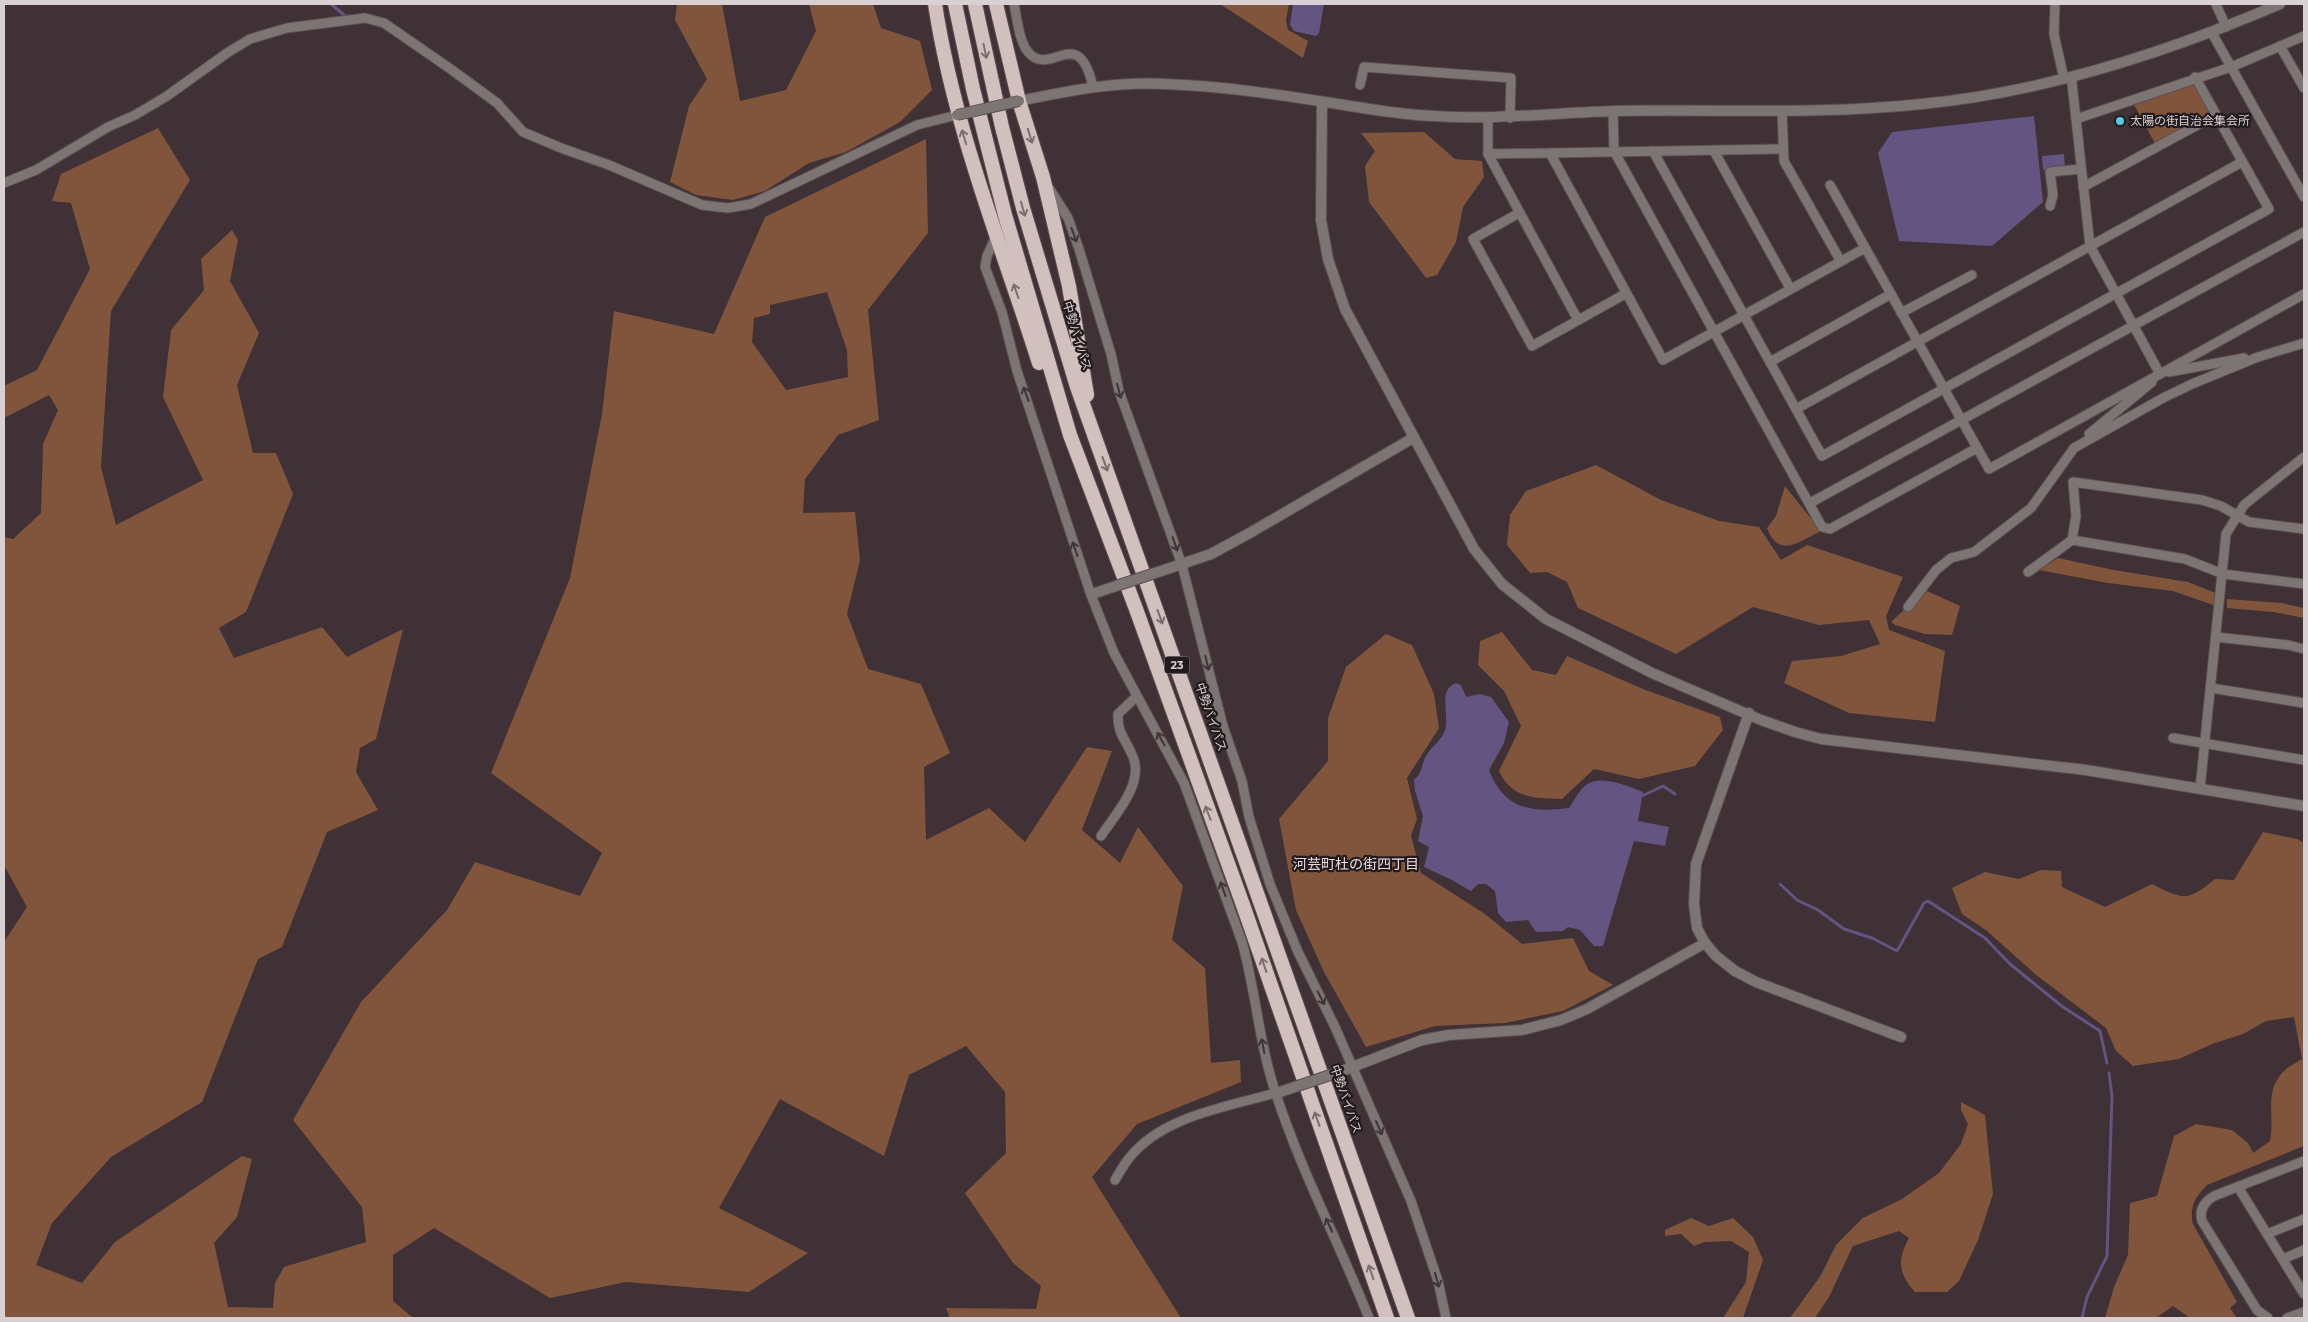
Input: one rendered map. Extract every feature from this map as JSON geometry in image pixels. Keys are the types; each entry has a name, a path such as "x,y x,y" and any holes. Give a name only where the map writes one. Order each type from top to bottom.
{"highway":[{"path":"935,4 947,75 957,115 1042,372 1070,435"},
{"name":"23","path":"955,4 973,89 1005,215 1070,435 1136,609 1243,905 1387,1318"},
{"name":"中勢バイパス","path":"975,4 1000,119 1023,208 1077,387 1392,1267 1408,1318"},
{"path":"996,4 1019,101 1043,177 1069,286 1094,434"},
{"path":"1392,1267 1413,1318"}],"street":[{"path":"1014,4 1024,47 1029,54 1043,60 1067,53 1079,57 1088,66 1093,86"},
{"path":"2055,4 2054,34 2068,78 2072,84 2090,246 2160,374"},
{"path":"2216,4 2226,27"},
{"path":"4,183 36,170 108,127 143,110 250,39 287,28 365,18 384,23 452,70 497,103 523,132 561,148 609,164 689,201 713,208 728,208 752,204 917,126 957,115 1093,86 1165,84 1255,92 1398,114 1488,118 1613,112 1782,112 1923,104 1994,94 2068,78 2212,32 2280,4"},
{"path":"2212,32 2304,197"},
{"path":"2076,119 2195,77 2231,67 2304,36"},
{"path":"2280,46 2304,88"},
{"path":"1360,85 1364,67 1511,78 1510,118"},
{"path":"1653,151 1822,456 2269,210 2195,77"},
{"path":"1322,102 1321,220 1328,259 1345,309 1474,549 1502,584 1546,619 1652,673 1795,732 1822,738 2086,770 2304,806"},
{"path":"1613,112 1614,151 1712,332 1822,527 1830,529 1977,448"},
{"path":"1782,112 1784,161 1840,260"},
{"path":"2083,187 2216,115"},
{"path":"1488,118 1488,154 1578,320"},
{"path":"1714,150 1790,288"},
{"path":"1488,154 1783,150"},
{"path":"1550,153 1625,294 1663,360 1840,260 1865,248"},
{"path":"1796,409 2242,162"},
{"path":"2050,206 2053,196 2050,172 2081,169"},
{"path":"1043,177 1068,218 1079,249 1111,354 1119,391 1178,566 1223,726 1242,781 1250,817 1270,884 1298,952 1336,1027 1348,1069 1411,1201 1438,1281 1446,1318"},
{"path":"1830,185 1989,469 2304,294"},
{"path":"1519,213 1473,239 1532,346 1625,294"},
{"path":"1810,503 1961,419 2134,327 2304,232"},
{"path":"997,235 986,256 985,267 1002,312 1017,371 1093,594 1114,653 1184,783 1242,942 1249,966 1264,1055 1295,1149 1369,1318"},
{"path":"1901,313 1972,275"},
{"path":"1770,362 1891,294"},
{"path":"2074,448 2163,398 2258,357 2304,343"},
{"path":"1908,608 1936,570 1951,558 1974,552 2031,508 2074,448 2150,385 2160,374 2258,357"},
{"path":"1093,594 1211,554 1413,438"},
{"path":"2200,789 2226,534 2236,515 2244,505 2304,457"},
{"path":"2028,572 2072,540 2076,516 2073,482 2202,500 2221,506 2248,522 2304,529"},
{"path":"2072,540 2185,558 2223,574 2304,584"},
{"path":"2216,637 2288,645 2304,649"},
{"path":"2211,688 2304,703"},
{"path":"1101,836 1135,779 1134,760 1118,729 1118,714 1137,696"},
{"path":"1749,714 1696,864 1694,904 1697,928 1704,943 1716,956 1735,971 1756,982 1901,1037"},
{"path":"2173,738 2304,760"},
{"path":"1115,1180 1130,1157 1159,1133 1186,1119 1277,1093 1431,1038 1522,1030 1561,1020 1588,1009 1704,943"},
{"path":"2268,1318 2257,1310 2201,1217 2202,1210 2209,1200 2304,1161"},
{"path":"2238,1187 2304,1294"},
{"path":"2267,1234 2304,1219"},
{"path":"2283,1259 2304,1250"},
{"path":"2287,1318 2304,1312"}],"shaded area":[{"path":"677,4 722,4 740,101 786,90 816,31 809,4 873,4 881,28 920,41 932,90 900,122 846,152 809,163 765,191 733,200 696,195 670,182 689,106 707,79 675,20"},
{"path":"1220,4 1289,4 1286,20 1288,30 1308,41 1303,58"},
{"path":"1293,4 1324,4 1319,33 1316,36 1294,31 1290,25"},
{"path":"2195,78 2215,114 2157,147 2132,101"},
{"path":"2034,116 2043,202 1992,246 1899,241 1878,153 1892,132"},
{"path":"158,128 190,180 111,311 101,467 116,525 203,480 163,397 171,330 204,290 201,259 232,230 238,240 230,281 259,333 237,385 253,453 276,453 293,494 246,612 219,628 234,658 322,627 347,657 403,629 376,739 360,748 356,772 378,810 327,832 282,947 258,959 202,1102 111,1157 52,1223 36,1265 82,1283 115,1242 242,1156 252,1159 237,1217 214,1243 228,1307 273,1308 275,1283 284,1267 366,1242 362,1207 293,1120 361,1002 447,910 475,862 580,896 602,853 491,773 570,578 602,414 614,311 714,334 765,217 926,139 928,233 868,310 879,420 838,435 805,479 803,513 855,512 860,560 847,614 868,669 921,684 950,753 924,767 926,840 989,808 1025,842 1087,747 1112,751 1082,830 1120,863 1138,827 1183,886 1172,940 1205,968 1211,1063 1240,1060 1241,1082 1137,1124 1092,1177 1181,1318 950,1318 946,1308 1036,1309 1041,1286 1013,1263 965,1193 1006,1153 1005,1092 966,1046 909,1075 884,1156 780,1099 719,1208 808,1253 749,1292 626,1282 550,1298 434,1228 393,1255 393,1301 413,1318 4,1318 4,942 27,907 4,865 4,537 13,539 41,513 43,444 58,410 49,395 4,418 4,386 37,370 90,269 71,203 52,201 61,174","holes":["827,292 847,350 848,377 786,390 752,342 754,318 770,314 770,305"]},
{"path":"1424,132 1455,159 1482,161 1484,177 1463,207 1456,242 1437,275 1426,278 1369,202 1365,166 1375,151 1361,133"},
{"path":"2064,154 2065,168 2043,170 2042,156"},
{"path":"1596,465 1661,500 1719,521 1759,527 1781,560 1807,545 1903,577 1886,616 1889,630 1945,651 1935,722 1849,713 1784,683 1792,661 1841,656 1880,644 1869,620 1819,625 1753,607 1676,654 1578,608 1567,582 1547,572 1530,573 1507,545 1510,515 1526,491"},
{"path":"1785,486 1821,531 1790,545 1777,543 1767,528 1776,516"},
{"path":"2058,558 2114,570 2188,582 2218,594 2216,606 2173,591 2108,583 2039,570"},
{"path":"1925,590 1960,606 1952,635 1925,634 1891,622"},
{"path":"2227,599 2282,603 2304,608 2304,618 2273,612 2227,608"},
{"path":"1502,632 1532,670 1556,675 1567,656 1643,689 1720,717 1723,730 1695,766 1639,779 1594,769 1562,799 1534,797 1518,792 1504,780 1499,771 1521,726 1504,691 1478,665 1480,641"},
{"path":"1386,634 1412,645 1434,694 1439,728 1407,778 1417,819 1411,836 1421,873 1485,914 1522,944 1573,938 1589,971 1613,985 1563,1011 1505,1023 1435,1026 1366,1047 1324,972 1296,910 1279,819 1328,761 1328,718 1346,667"},
{"path":"1456,683 1461,685 1466,697 1480,694 1491,697 1509,722 1504,743 1489,770 1502,793 1511,800 1520,806 1543,810 1569,808 1586,785 1599,781 1614,782 1643,792 1638,821 1669,827 1665,846 1634,841 1603,946 1594,946 1580,930 1568,927 1563,931 1536,932 1528,920 1506,922 1498,913 1495,891 1486,884 1478,884 1471,891 1424,867 1429,847 1418,841 1423,816 1415,791 1414,780 1426,756 1444,734 1446,724 1445,697 1450,686"},
{"path":"2263,832 2297,839 2304,843 2304,1146 2207,1185 2194,1203 2192,1212 2193,1224 2237,1302 2230,1308 2237,1318 2190,1318 2173,1306 2156,1318 2105,1318 2114,1287 2128,1255 2130,1203 2157,1196 2174,1136 2196,1124 2232,1130 2248,1143 2253,1153 2270,1141 2273,1089 2284,1071 2302,1059 2294,1017 2266,1021 2243,1034 2212,1044 2179,1059 2133,1066 2116,1051 2106,1028 2035,974 1987,931 1962,914 1952,888 1985,872 2019,879 2041,870 2061,871 2062,887 2105,907 2152,884 2179,896 2191,895 2215,879 2234,880"},
{"path":"1961,1102 1985,1115 1993,1194 1978,1240 1959,1281 1947,1292 1915,1292 1905,1279 1901,1266 1902,1253 1909,1238 1899,1231 1853,1246 1829,1297 1815,1318 1790,1318 1821,1275 1836,1245 1863,1218 1902,1199 1939,1173 1961,1144 1968,1124 1961,1110"},
{"path":"1691,1218 1709,1226 1733,1218 1753,1237 1763,1260 1743,1318 1723,1318 1746,1282 1749,1252 1731,1241 1705,1242 1694,1246 1681,1234 1665,1236 1665,1230"}],"waterway":[{"path":"331,4 344,15"},
{"path":"1642,796 1663,786 1675,794"},
{"path":"1780,884 1797,900 1818,910 1844,929 1872,938 1897,951 1924,903 1928,901 1985,938 2010,964 2063,1007 2100,1031 2107,1063"},
{"path":"2082,1318 2087,1297 2107,1256 2112,1096 2109,1073"}],"place":[{"name":"太陽の街自治会集会所","path":"2120,121"}],"district":[{"name":"河芸町杜の街四丁目","path":"1356,864"}]}
